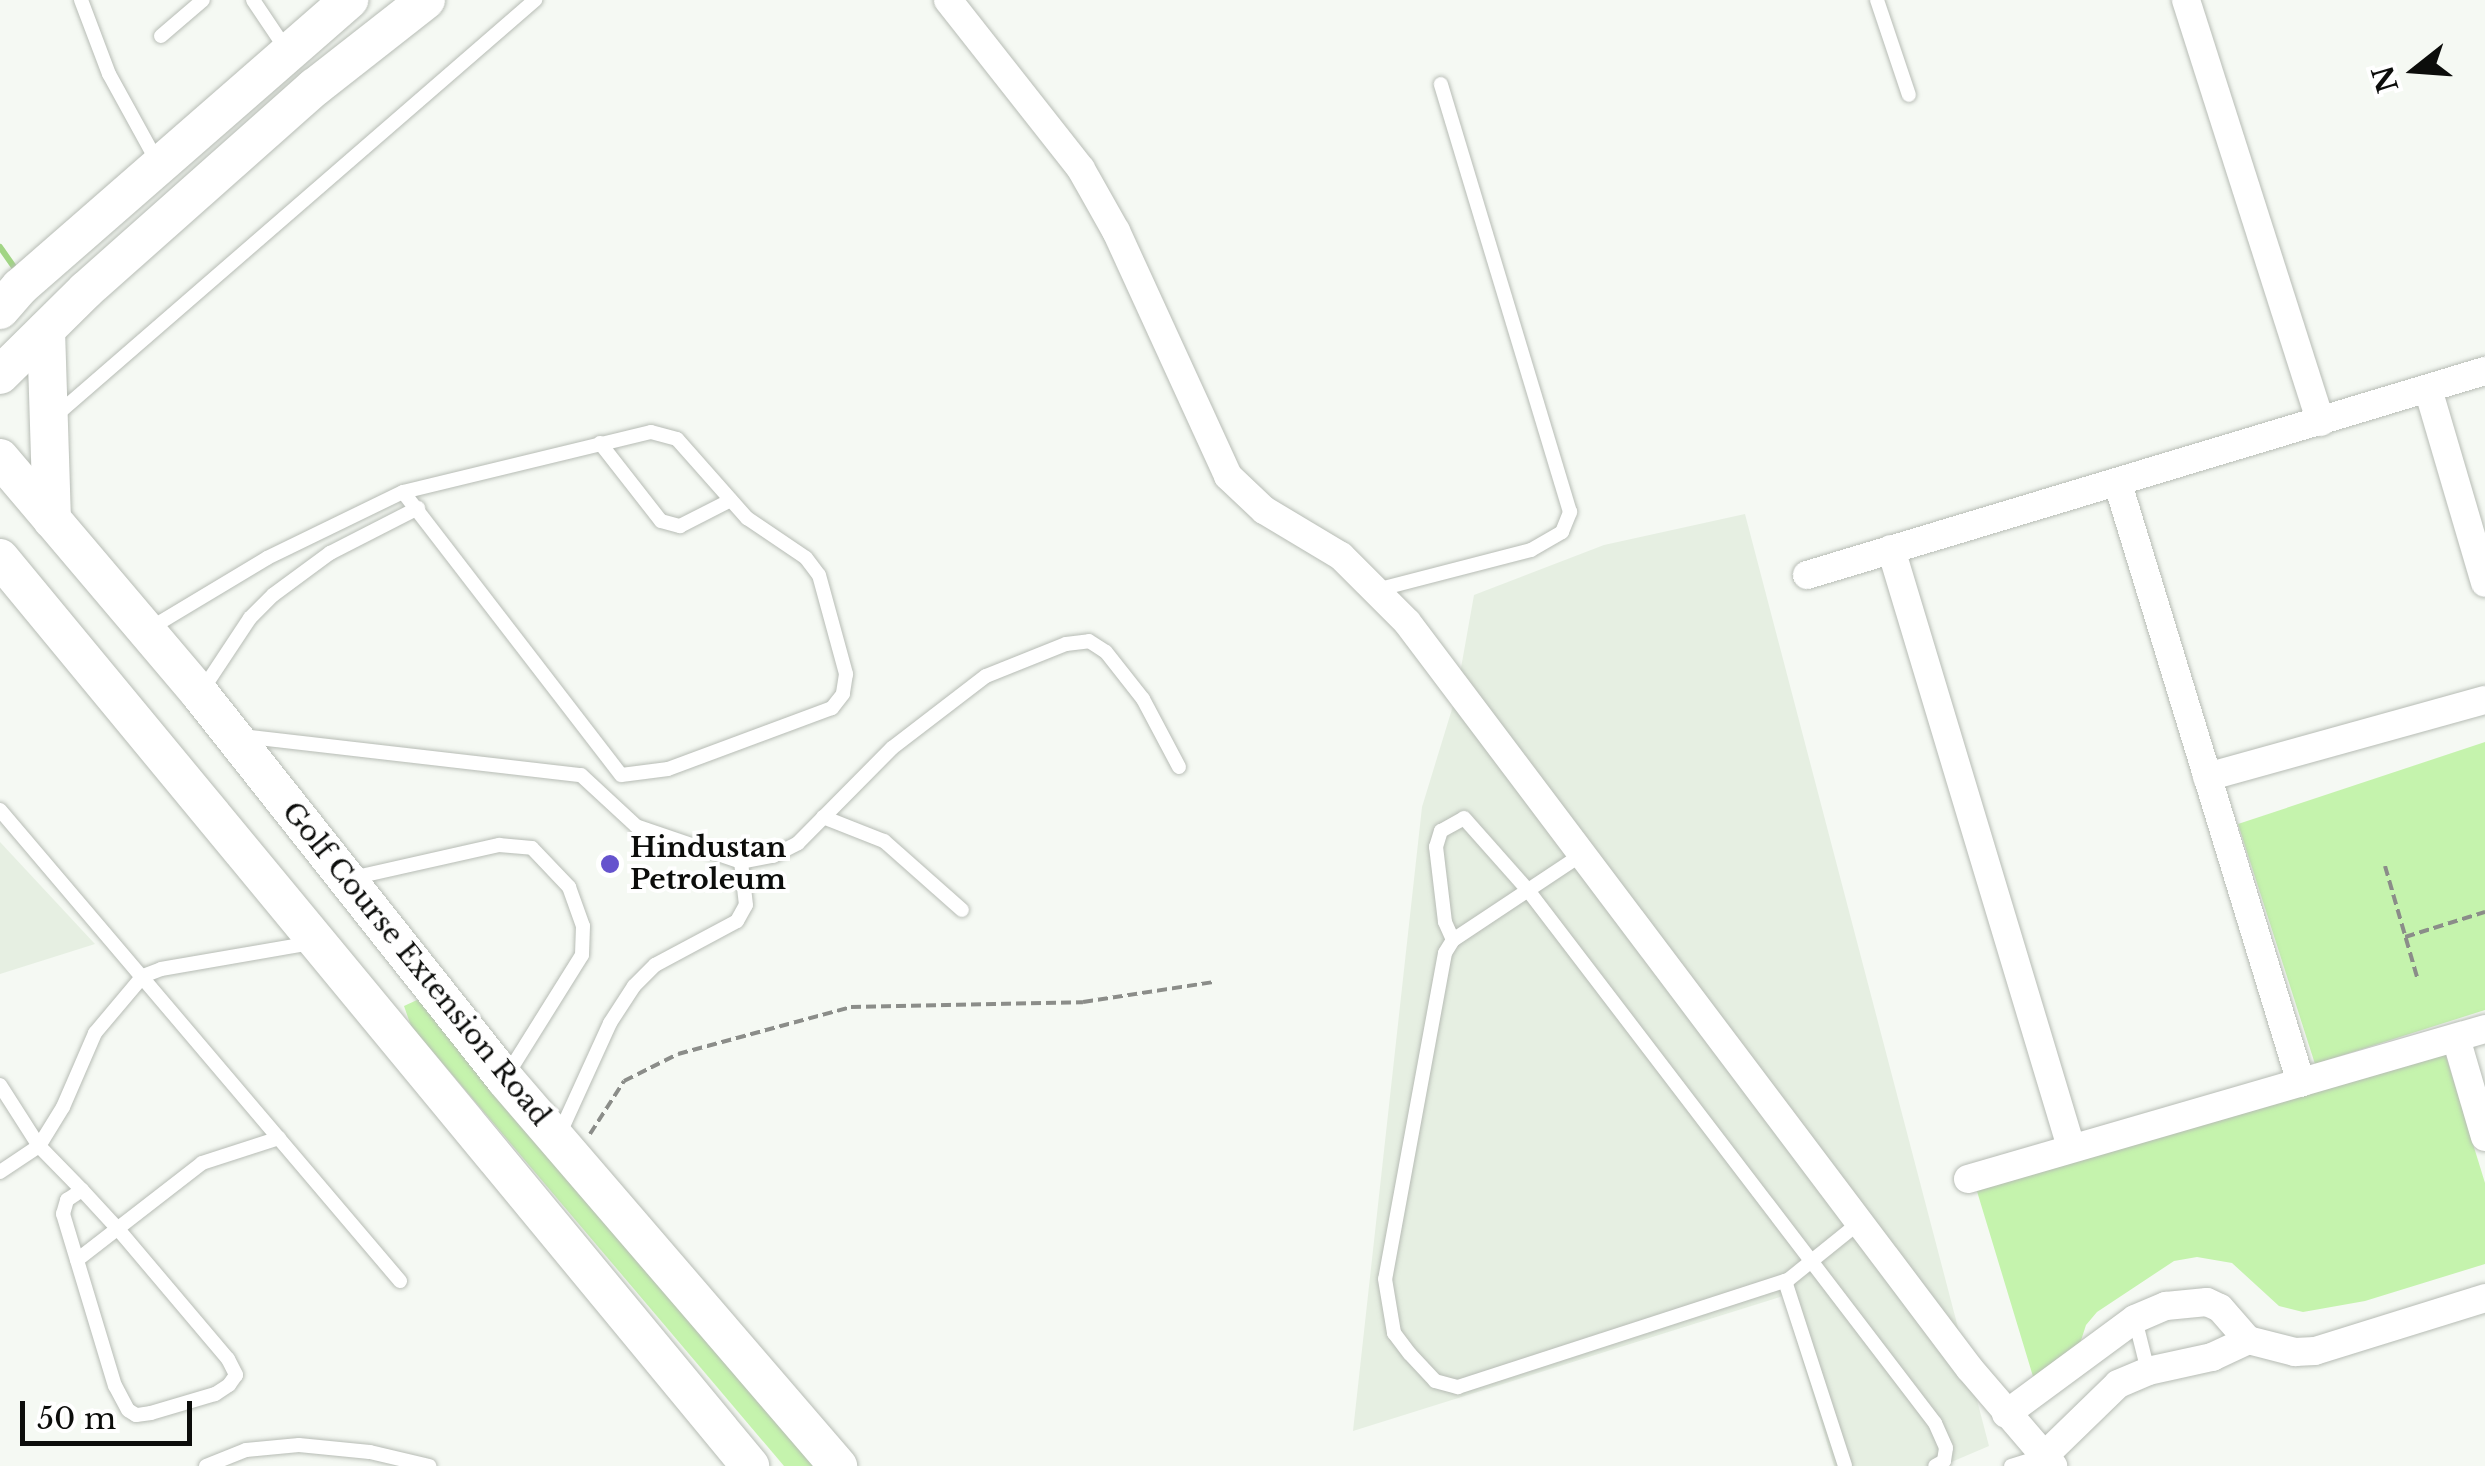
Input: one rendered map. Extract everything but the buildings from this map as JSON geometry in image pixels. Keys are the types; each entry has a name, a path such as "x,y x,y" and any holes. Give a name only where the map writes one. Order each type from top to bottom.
{"main road":[{"path":"7,295 350,0"},
{"path":"0,375 315,87 426,0"},
{"path":"46,330 52,520"},
{"name":"Golf Course Extension Road","path":"0,458 200,694 505,1079 838,1466"},
{"path":"0,558 750,1466"},
{"path":"63,634 116,595"},
{"path":"362,998 408,956"}],"street":[{"path":"948,0 1080,169 1116,231 1228,476 1246,497 1341,556 1380,590 1584,853 2006,1414 2048,1461 2103,1396 2148,1371 2212,1356 2248,1340"},
{"path":"2186,0 2321,422"},
{"path":"1807,575 2485,371"},
{"path":"2428,389 2485,583"},
{"path":"2118,484 2301,1083"},
{"path":"1890,550 2071,1147"},
{"path":"2206,777 2485,700"},
{"path":"1968,1179 2485,1029"},
{"path":"2456,1038 2485,1137"},
{"path":"2006,1414 2136,1320 2166,1306 2207,1302 2220,1308 2248,1340 2295,1352 2315,1351 2485,1298"}],"lane":[{"path":"81,0 109,74 160,166"},
{"path":"162,36 202,0"},
{"path":"253,0 288,53"},
{"path":"46,424 535,0"},
{"path":"1877,0 1909,96"},
{"path":"1380,590 1531,550 1562,532 1570,512 1441,84"},
{"path":"144,632 267,558 404,492 651,432 677,439 747,518 806,558 819,575 846,674 842,694 832,708 646,774 621,775 404,492"},
{"path":"600,443 662,521 680,526 731,500"},
{"path":"200,694 250,618 273,595 330,553 418,508"},
{"path":"231,734 581,776 636,826 741,862 774,856 798,843 892,748 986,676 1066,644 1089,641 1106,652 1142,699 1178,767"},
{"path":"0,810 400,1281"},
{"path":"823,818 884,841 962,910"},
{"path":"1453,940 1439,881 1436,847 1441,831 1464,818 1472,822 1527,889 1935,1423 1946,1448 1944,1462 1935,1466"},
{"path":"346,879 499,844 532,848 569,887 583,926 582,955 505,1079"},
{"path":"1584,853 1453,940 1445,953 1386,1279 1394,1333 1435,1381 1458,1388 1785,1281 1862,1220"},
{"path":"565,1150 573,1097 634,986 655,965 737,921 746,904 741,862"},
{"path":"0,1172 39,1146 64,1107 95,1033 142,976 161,969 316,942"},
{"path":"0,1085 39,1146 82,1190 118,1229 228,1359 236,1374 229,1385 215,1394 151,1413 136,1415 128,1410 115,1386 64,1214 66,1200 82,1190"},
{"path":"77,1260 202,1163 279,1138"},
{"path":"1785,1281 1845,1466"},
{"path":"2136,1320 2148,1371"},
{"path":"206,1466 246,1450 299,1445 370,1452 429,1466"},
{"path":"2012,1466 2048,1461"}],"path":[{"path":"2385,866 2418,980"},
{"path":"2405,937 2485,912"},
{"path":"565,1150 624,1081 678,1054 850,1007 1083,1002 1214,982"}],"shaded area":[{"path":"1745,514 1989,1446 1942,1466 1834,1466 1783,1296 1353,1431 1422,807 1456,696 1474,595 1604,545"},
{"path":"0,842 95,944 0,974"}],"green space":[{"path":"2485,742 2485,1010 2315,1064 2238,824"},
{"path":"425,1001 813,1466 784,1466 411,1026 404,1006"},
{"path":"2442,1043 2485,1183 2485,1264 2365,1301 2303,1312 2279,1306 2232,1263 2197,1257 2174,1261 2097,1312 2086,1325 2076,1356 2035,1383 1976,1188"}],"waterway":[{"path":"0,247 17,271"}],"place":[{"name":"Hindustan Petroleum","path":"610,864"}]}
